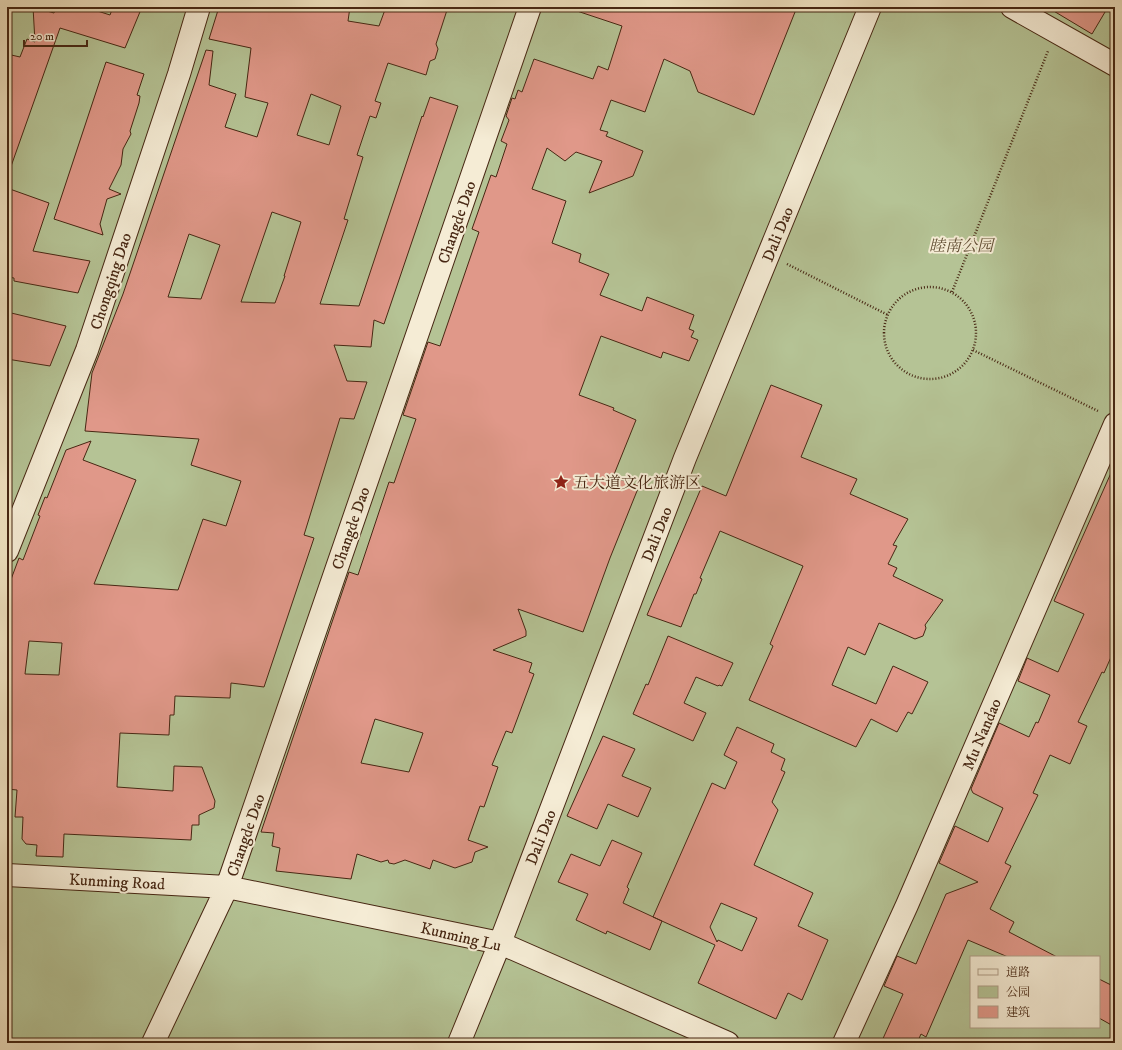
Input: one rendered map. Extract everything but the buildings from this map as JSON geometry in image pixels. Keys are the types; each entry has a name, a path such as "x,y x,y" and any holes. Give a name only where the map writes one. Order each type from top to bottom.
{"street":[{"name":"Chongqing Dao","path":"7,551 87,350 177,81 199,7"},
{"name":"Changde Dao","path":"154,1043 227,886 530,7"},
{"name":"Dali Dao","path":"459,1043 500,943 685,458 870,7"},
{"path":"1012,7 1115,65"},
{"name":"Mu Nandao","path":"844,1043 913,890 1109,419"},
{"name":"Kunming Road","path":"7,875 227,886"},
{"name":"Kunming Lu","path":"227,886 500,943 728,1043"}],"path":[{"path":"952,292 1056,32"},
{"path":"768,255 888,315"},
{"path":"923,287 938,287 952,292 964,301 972,313 976,328 976,342 970,356 960,368 948,376 933,379 918,377 904,370 893,360 889,353 886,346 884,330 888,315 896,302 908,292 923,287"},
{"path":"973,350 1109,419"}],"green space":[{"name":"五大道文化旅游区","path":"7,7 1115,7 1115,1043 7,1043"}],"place":[{"name":"五大道文化旅游区","path":"561,482"}],"park label":[{"name":"睦南公园","path":"961,245"}]}
